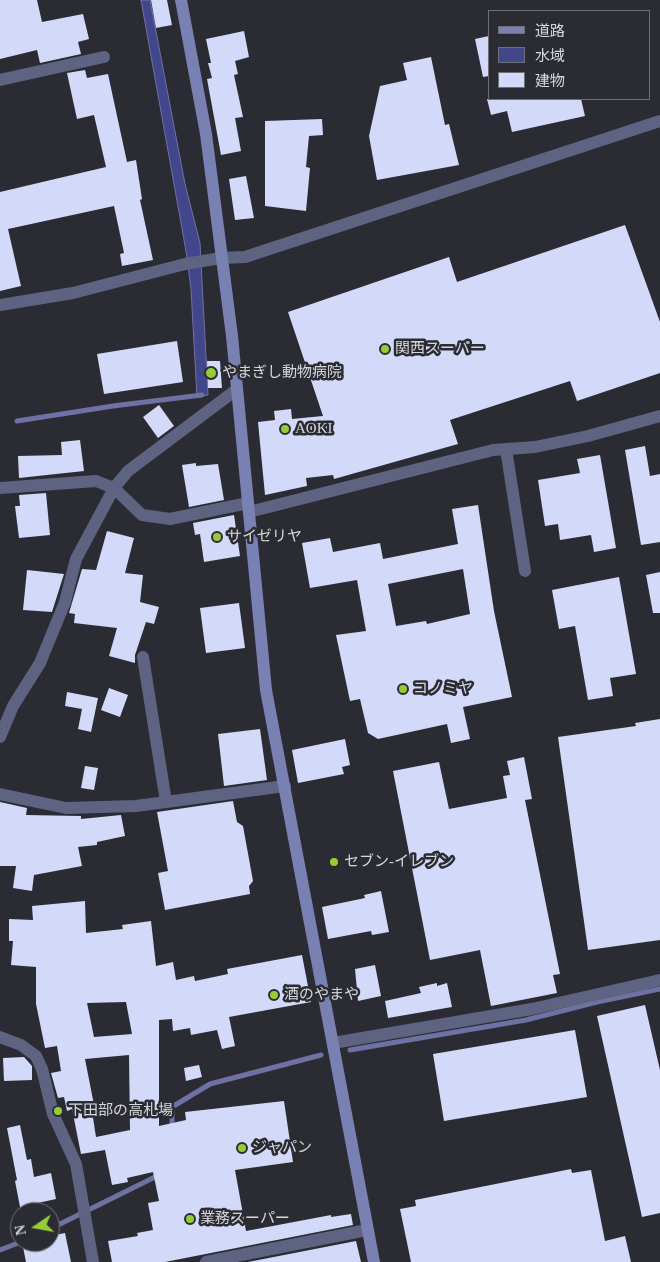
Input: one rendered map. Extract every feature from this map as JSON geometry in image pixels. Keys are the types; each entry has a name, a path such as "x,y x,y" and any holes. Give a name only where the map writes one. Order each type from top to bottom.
{"street":[{"path":"181,0 206,134 236,390 266,690 357,1162 367,1230 374,1262"},
{"path":"0,80 104,57"},
{"path":"0,305 74,293 185,264 221,258 245,257 660,120"},
{"path":"0,737 13,706 40,663 65,602 76,559 114,488 128,471 236,390"},
{"path":"0,488 96,481 114,488 142,515 170,519 248,508 493,450 535,447 588,436 660,416"},
{"path":"506,449 525,571"},
{"path":"143,657 166,802"},
{"path":"0,794 66,808 136,806 285,786"},
{"path":"333,1043 532,1009 660,980"},
{"path":"0,1037 22,1045 36,1056 42,1069 53,1114 76,1164 92,1262"},
{"path":"206,1262 367,1230"}],"water":[{"path":"141,0 150,0 185,184 200,243 208,395 197,397 191,289 186,251"}],"building":[{"path":"0,0 37,0 42,22 83,14 89,39 78,42 81,54 40,63 37,50 0,59"},
{"path":"151,0 167,0 172,25 156,28"},
{"path":"244,31 249,57 235,61 238,74 234,75 243,117 235,118 241,151 221,155 207,79 212,78 208,63 211,63 206,39"},
{"path":"488,36 488,76 483,77 475,39"},
{"path":"431,57 445,125 449,124 459,165 377,180 369,136 380,86 407,80 403,63"},
{"path":"85,70 87,78 108,74 127,162 136,160 142,199 140,200 153,260 122,266 120,254 124,253 114,206 8,229 21,286 0,291 0,192 106,167 94,115 77,119 67,73"},
{"path":"487,99 581,100 585,116 512,132 507,111 491,115"},
{"path":"322,119 323,135 309,136 306,167 310,168 306,211 265,206 265,121"},
{"path":"246,176 254,218 235,220 229,179"},
{"path":"625,225 660,322 660,373 577,401 570,381 450,420 458,444 334,479 333,475 306,478 307,486 265,495 258,422 275,420 274,411 291,409 292,419 323,416 288,312 449,257 457,282"},
{"path":"177,341 183,382 104,394 97,354"},
{"path":"207,361 220,361 222,388 208,388"},
{"path":"159,405 174,426 158,438 143,417"},
{"path":"80,440 84,471 19,478 18,456 62,455 61,442"},
{"path":"645,446 650,476 660,474 660,542 641,545 625,450"},
{"path":"600,455 616,548 594,552 591,535 560,540 558,524 545,526 538,480 580,473 577,459"},
{"path":"196,463 196,466 218,464 224,500 189,507 182,465"},
{"path":"46,493 50,535 19,538 15,506 20,506 19,495"},
{"path":"478,505 494,611 512,697 463,707 470,739 451,743 447,724 378,739 368,733 360,699 350,701 336,635 366,631 357,580 310,588 302,543 330,538 333,552 380,543 383,559 458,544 452,509","holes":["463,569 470,614 427,624 426,621 396,626 388,584"]},
{"path":"234,515 240,556 204,562 200,534 195,535 193,523"},
{"path":"107,531 134,538 125,573 143,575 140,602 159,607 154,624 146,622 135,655 135,663 109,656 117,628 74,623 75,614 69,613 82,569 96,570"},
{"path":"27,570 64,574 52,612 23,610"},
{"path":"660,572 660,613 653,613 646,575"},
{"path":"619,577 636,674 610,678 613,696 588,700 575,626 559,629 552,590"},
{"path":"239,603 245,648 206,653 200,608"},
{"path":"109,688 128,695 120,717 101,710"},
{"path":"67,692 98,698 91,732 78,729 82,709 65,706"},
{"path":"660,719 660,940 588,950 558,737 636,726 635,723"},
{"path":"260,729 267,780 224,786 218,734"},
{"path":"345,739 350,765 342,767 344,774 298,783 292,750"},
{"path":"524,757 532,799 525,800 560,974 553,975 557,993 491,1006 480,950 430,960 393,771 439,762 449,809 507,798 503,776 510,775 507,761"},
{"path":"85,766 98,768 94,790 81,788"},
{"path":"233,801 237,822 243,826 253,881 249,886 250,894 165,910 158,873 168,871 157,812"},
{"path":"0,802 27,808 26,815 81,816 81,819 121,815 125,836 97,842 97,845 78,847 82,866 34,875 32,891 13,888 16,866 0,866"},
{"path":"381,891 389,932 372,935 371,931 328,939 322,907 365,898 364,895"},
{"path":"85,901 86,933 123,929 122,925 151,921 156,966 173,962 176,980 194,976 195,981 228,974 227,969 302,955 311,1002 229,1017 235,1046 222,1049 217,1030 191,1035 190,1028 173,1031 172,1019 159,1020 159,1126 186,1120 185,1112 284,1101 293,1162 235,1170 246,1231 331,1215 331,1217 351,1214 353,1225 165,1262 112,1262 108,1241 138,1236 137,1233 153,1230 148,1203 159,1201 153,1172 127,1178 128,1182 112,1185 105,1150 81,1154 72,1109 67,1111 64,1097 58,1098 51,1073 61,1071 57,1046 45,1048 36,1004 36,967 11,965 13,941 9,941 9,919 33,920 32,906","holes":["126,1002 132,1034 94,1037 87,1003","129,1055 130,1130 96,1137 91,1105 94,1105 85,1059"]},
{"path":"375,965 381,996 358,1001 355,969"},
{"path":"437,983 437,986 447,983 452,1007 388,1018 385,1001 421,993 419,987"},
{"path":"645,1005 660,1070 660,1213 642,1217 597,1016"},
{"path":"575,1030 587,1097 444,1121 433,1054"},
{"path":"24,1057 32,1066 32,1080 4,1081 3,1058"},
{"path":"199,1065 202,1077 186,1081 184,1068"},
{"path":"20,1125 27,1160 31,1159 34,1177 51,1173 56,1199 42,1202 19,1202 15,1181 17,1180 7,1128"},
{"path":"571,1169 572,1173 591,1170 605,1241 625,1236 631,1262 411,1262 400,1209 416,1206 415,1200"},
{"path":"65,1233 71,1262 26,1262 24,1252 60,1252 60,1234"},
{"path":"356,1241 361,1262 248,1262"}],"waterway":[{"path":"17,421 202,395"},
{"path":"350,1050 526,1020 597,1002 660,989"},
{"path":"172,1129 172,1107 210,1084 321,1055"},
{"path":"60,1224 159,1175"},
{"path":"0,1250 10,1246"}],"place":[{"name":"関西スーパー","path":"385,349"},
{"name":"やまぎし動物病院","path":"211,373"},
{"name":"AOKI","path":"285,429"},
{"name":"サイゼリヤ","path":"217,537"},
{"name":"コノミヤ","path":"403,689"},
{"name":"セブン-イレブン","path":"334,862"},
{"name":"酒のやまや","path":"274,995"},
{"name":"下田部の高札場","path":"58,1111"},
{"name":"ジャパン","path":"242,1148"},
{"name":"業務スーパー","path":"190,1219"}]}
